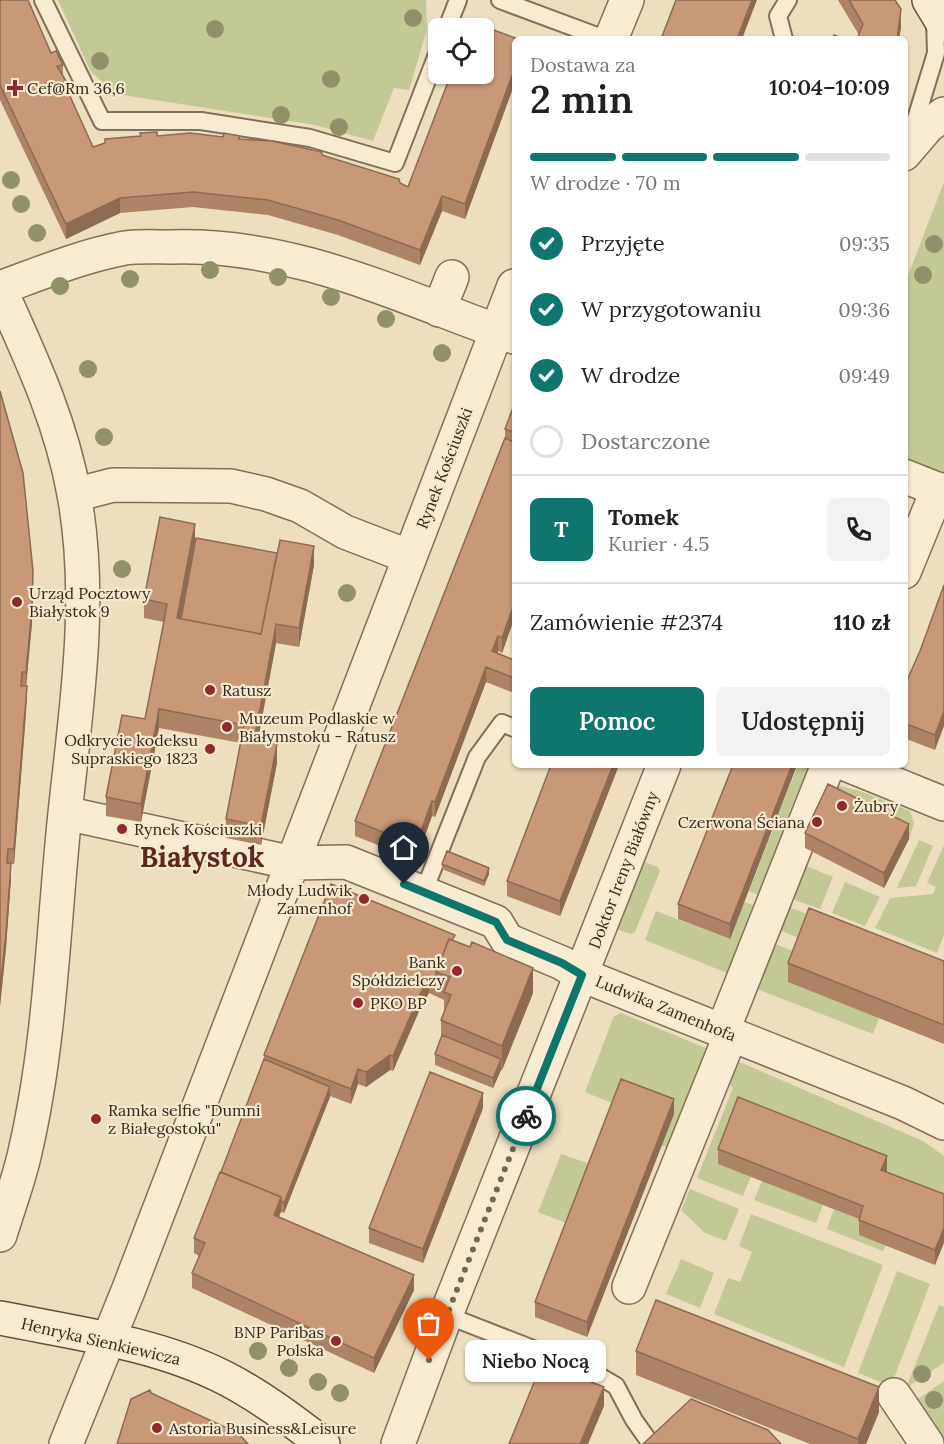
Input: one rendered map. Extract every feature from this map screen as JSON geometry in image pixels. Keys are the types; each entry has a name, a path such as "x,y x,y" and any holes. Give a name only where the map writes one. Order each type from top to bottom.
{"street":[{"path":"612,36 627,0"},
{"path":"908,149 927,126 944,114"},
{"path":"0,1235 25,1153 42,1054 81,631 81,549 74,495 47,393 0,289 72,261 127,248 204,246 272,253 334,269 506,334"},
{"path":"439,309 452,277"},
{"name":"Rynek Kościuszki","path":"66,1444 109,1340 410,557 506,334 512,291"},
{"path":"908,478 941,490 908,563"},
{"path":"74,495 113,484 231,486 266,494 300,506 345,532 410,557"},
{"name":"Doktor Ireny Białówny","path":"398,1444 446,1315 663,768"},
{"path":"629,1287 827,768"},
{"path":"855,768 944,804"},
{"name":"Ludwika Zamenhofa","path":"65,813 293,863 346,862 414,887 496,922 507,940 562,963 582,975 903,1103 944,1123"},
{"name":"Henryka Sienkiewicza","path":"0,1318 109,1340 187,1362 224,1377 277,1409 323,1444"},
{"path":"894,1395 927,1444"}],"lane":[{"path":"43,0 102,121 201,121 310,138 395,163 428,78"},
{"path":"451,18 458,0"},
{"path":"500,0 597,36"},
{"path":"783,36 778,16 788,0"},
{"path":"908,143 928,88 936,53 936,12"},
{"path":"414,887 477,757 502,723 512,727"},
{"path":"446,1315 592,1372 616,1386 634,1420 651,1444"}],"green space":[{"path":"58,0 426,0 427,29 409,90 394,88 373,141 315,125 116,94 91,72"},
{"path":"944,182 944,480 908,466 908,276"},
{"path":"797,768 808,768 786,822 777,818"},
{"path":"840,786 860,791 910,811 914,823 909,839 832,791"},
{"path":"774,827 784,831 758,895 749,891"},
{"path":"919,840 933,846 916,886 897,888"},
{"path":"944,845 944,935 937,953 875,928 890,898 933,894 936,887 927,883"},
{"path":"644,862 658,867 660,871 635,932 631,934 617,929"},
{"path":"806,866 833,877 820,909 792,899"},
{"path":"845,882 880,897 865,926 832,913"},
{"path":"744,902 753,905 727,973 645,940 656,911 729,939"},
{"path":"789,907 861,935 804,940 779,930"},
{"path":"775,944 799,953 879,1018 873,1034 757,989"},
{"path":"621,1013 708,1049 675,1151 661,1145 673,1114 617,1105 585,1092 614,1016"},
{"path":"737,1061 923,1141 944,1156 944,1209 881,1185 887,1170 751,1176 743,1196 697,1178 733,1088 725,1078"},
{"path":"561,1154 593,1165 571,1225 538,1212"},
{"path":"762,1181 823,1205 816,1223 754,1200"},
{"path":"690,1189 739,1209 726,1241 705,1233 681,1210"},
{"path":"834,1209 863,1221 859,1235 886,1245 883,1251 827,1229"},
{"path":"751,1214 883,1265 844,1367 714,1314 728,1278 740,1282 752,1252 739,1246"},
{"path":"681,1259 714,1273 700,1308 666,1294"},
{"path":"897,1271 930,1284 891,1386 858,1373"},
{"path":"939,1305 944,1307 944,1363 906,1388"},
{"path":"944,1381 944,1440 915,1401"}],"building":[{"path":"0,0 28,0 51,53 56,51 63,65 57,66 72,91 69,94 93,147 105,143 105,139 141,136 140,133 157,132 157,136 190,133 223,137 224,133 240,136 239,139 272,141 322,152 322,155 399,179 400,183 408,187 447,84 494,84 494,30 512,37 512,75 465,204 442,196 420,250 338,220 268,200 193,192 120,198 66,224 0,85"},
{"path":"676,0 752,0 738,36 662,36"},
{"path":"849,0 895,0 901,9 897,36 858,36 863,24"},
{"path":"0,391 23,473 33,571 26,672 22,672 21,686 27,686 14,849 8,849 7,863 11,863 0,991"},
{"path":"512,410 512,431 505,429"},
{"path":"505,438 512,441 512,610 502,638 498,636 492,651 512,659 512,677 486,667 435,802 432,801 416,845 355,821"},
{"name":"Ratusz","path":"160,517 195,524 177,618 261,634 280,540 314,546 299,628 276,624 254,740 277,744 261,826 226,819 244,725 159,709 141,804 106,797 122,715 145,719 165,616 167,604 144,599"},
{"path":"196,538 277,553 261,634 181,619"},
{"path":"944,585 944,711 935,735 908,725 908,678"},
{"path":"550,768 612,768 560,901 507,881"},
{"path":"732,768 791,768 730,924 678,904"},
{"path":"828,784 909,824 884,873 805,833"},
{"path":"447,851 489,868 484,881 442,864"},
{"name":"PKO BP","path":"331,884 455,935 452,940 449,939 436,972 436,982 429,979 420,994 393,1056 390,1055 366,1072 358,1069 351,1089 264,1055"},
{"path":"809,908 944,961 944,1025 788,963"},
{"path":"449,939 470,947 472,942 533,968 502,1046 441,1020 451,995 444,992 450,977 436,972"},
{"path":"442,1035 501,1059 493,1078 435,1054"},
{"path":"264,1059 330,1087 284,1203 281,1197 221,1172"},
{"path":"430,1072 483,1093 423,1249 369,1228"},
{"path":"621,1079 674,1099 587,1322 535,1302"},
{"path":"738,1097 887,1156 881,1170 944,1194 944,1228 935,1250 859,1220 863,1206 718,1149"},
{"path":"220,1172 281,1197 274,1215 414,1275 374,1358 192,1273 205,1243 194,1238"},
{"path":"656,1300 879,1387 858,1439 636,1351"},
{"path":"542,1363 604,1387 580,1444 509,1444"},
{"path":"150,1390 151,1393 238,1433 248,1444 117,1444 131,1399"},
{"path":"691,1399 768,1430 781,1444 643,1444"}],"way so far":[{"path":"429,1360 526,1116"}],"place":[{"name":"Cef@Rm 36,6","path":"15,88"},
{"name":"Urząd Pocztowy Białystok 9","path":"17,602"},
{"name":"Ratusz","path":"210,690"},
{"name":"Muzeum Podlaskie w Białymstoku - Ratusz","path":"227,727"},
{"name":"Odkrycie kodeksu Supraskiego 1823","path":"210,749"},
{"name":"Żubry","path":"842,806"},
{"name":"Czerwona Ściana","path":"817,822"},
{"name":"Rynek Kościuszki","path":"122,829"},
{"name":"Młody Ludwik Zamenhof","path":"364,899"},
{"name":"Bank Spółdzielczy","path":"457,971"},
{"name":"PKO BP","path":"358,1003"},
{"name":"Ramka selfie \"Dumni z Białegostoku\"","path":"96,1119"},
{"name":"BNP Paribas Polska","path":"336,1341"},
{"name":"Niebo Nocą","path":"429,1360"},
{"name":"Astoria Business&Leisure","path":"157,1428"}],"district":[{"name":"Białystok","path":"202,857"}],"route":[{"path":"404,884 496,922 507,940 562,963 582,975 561,1022 526,1116"}]}
